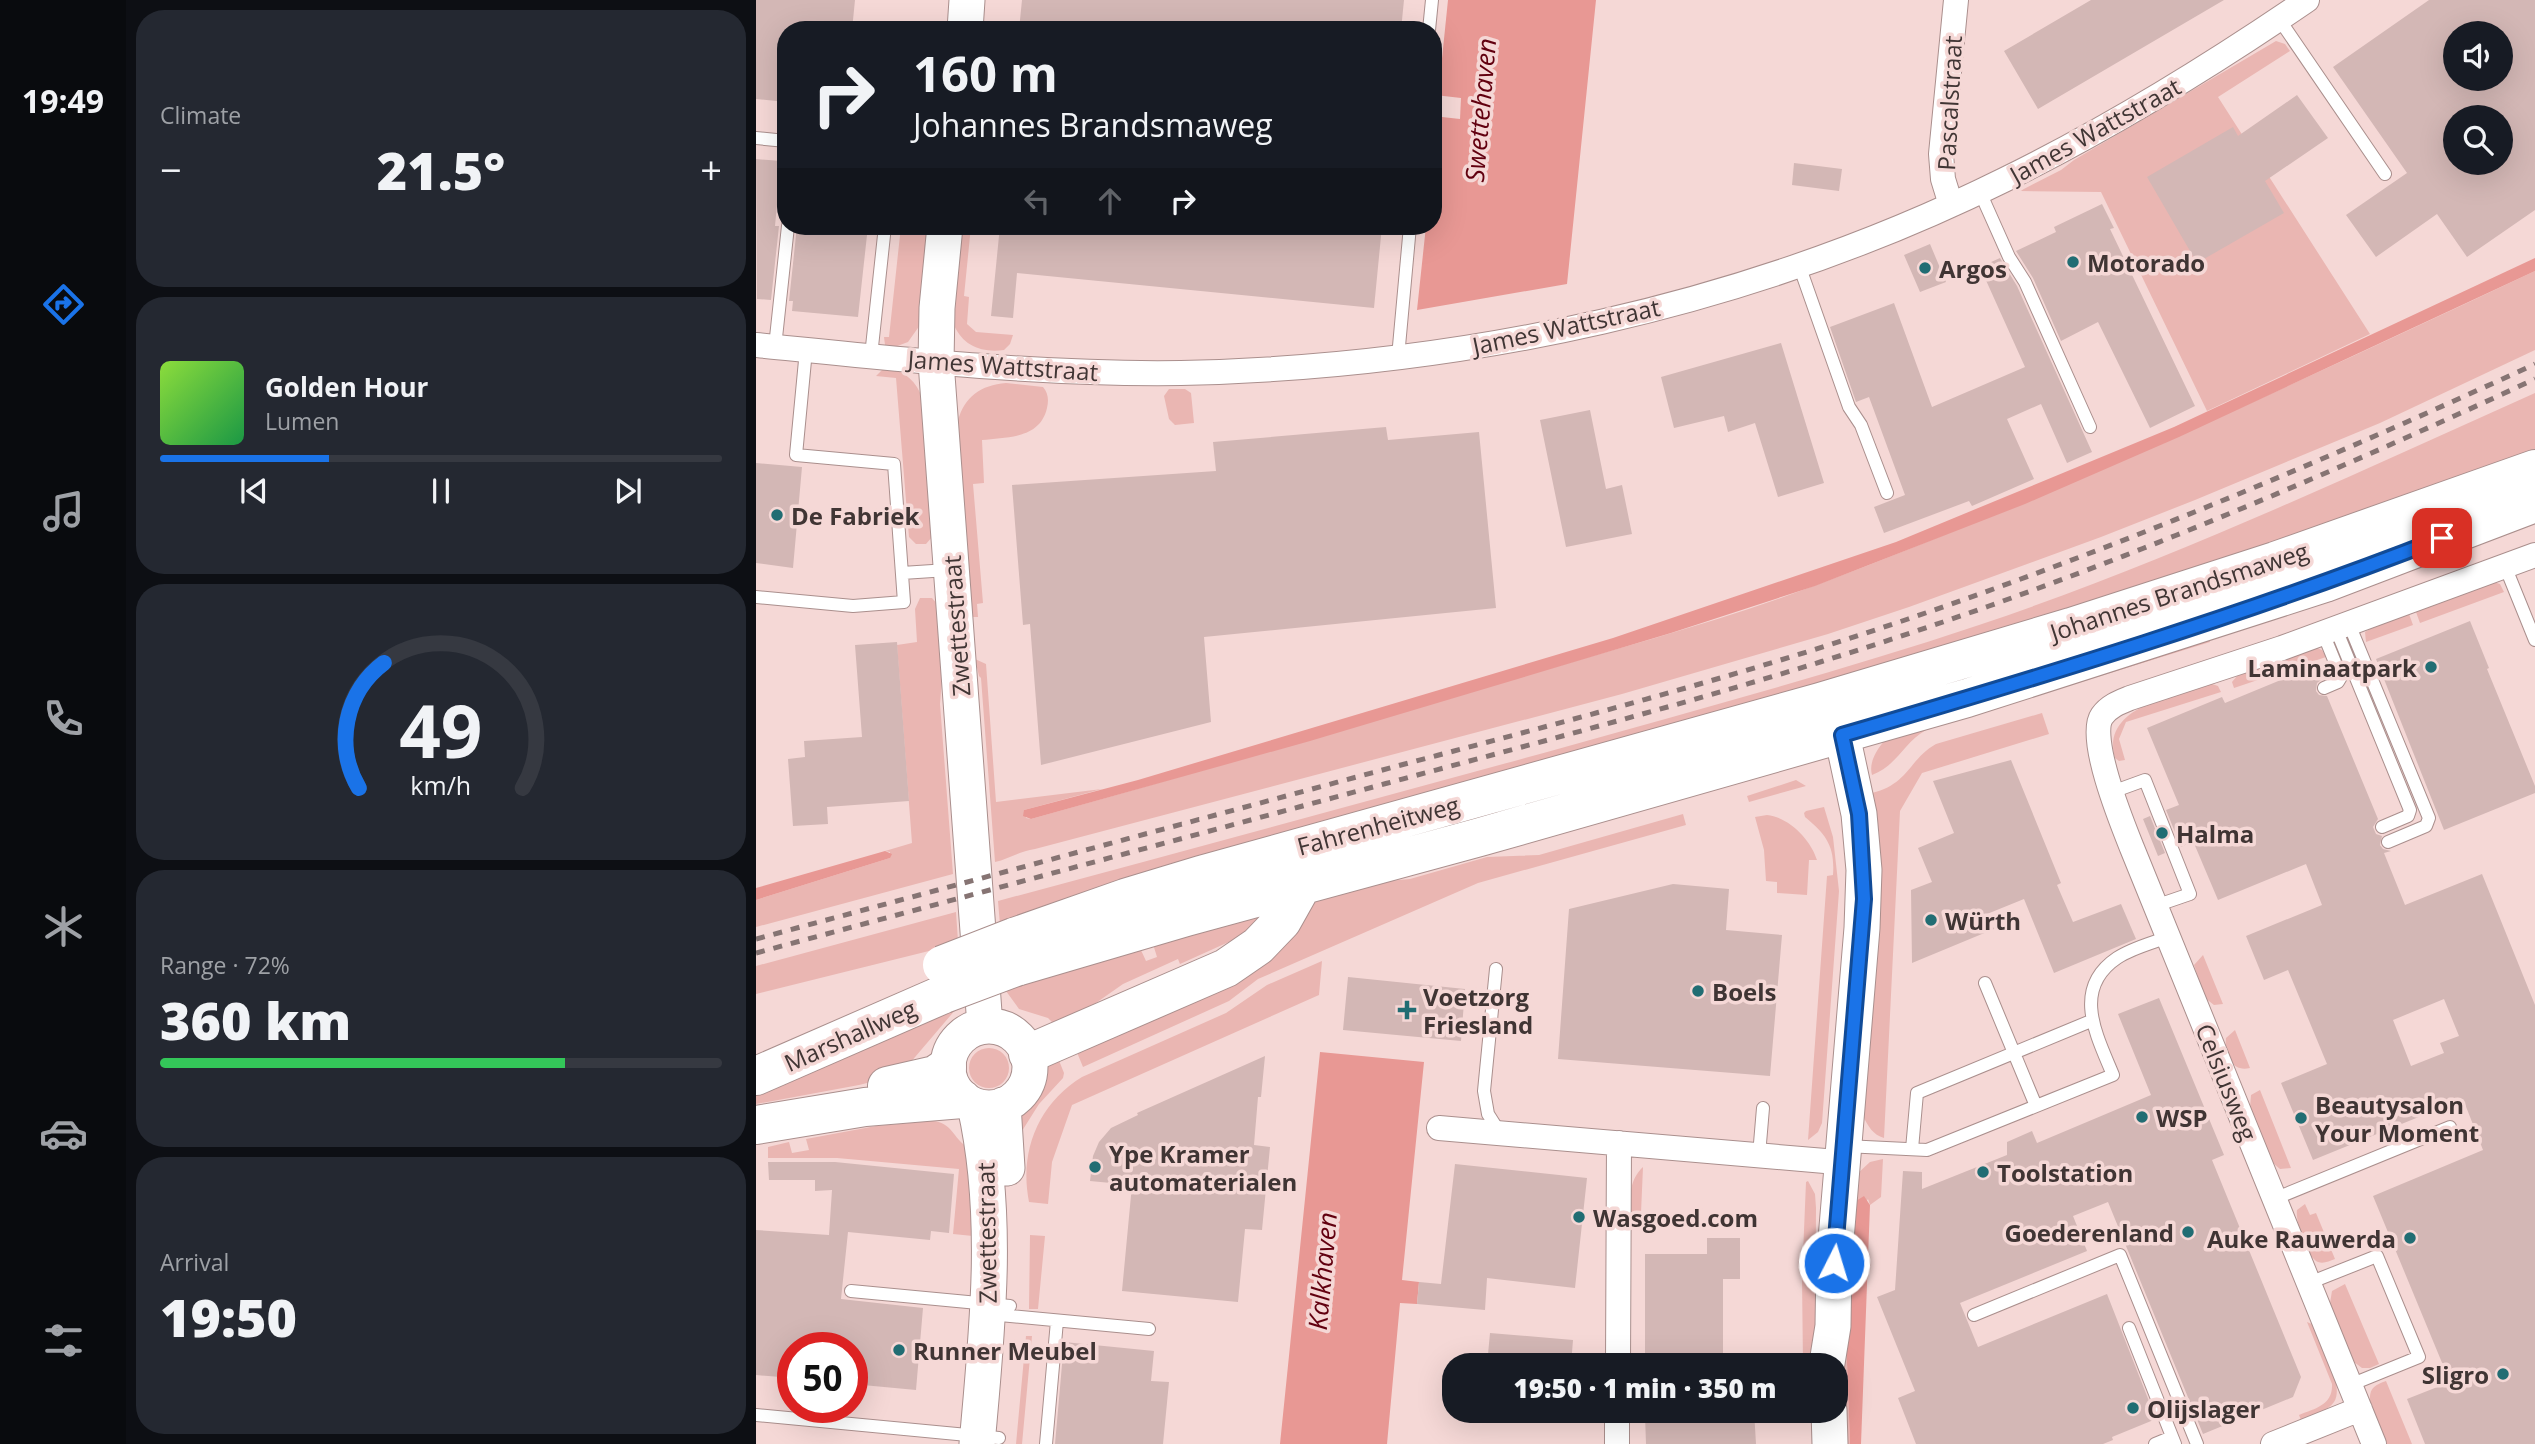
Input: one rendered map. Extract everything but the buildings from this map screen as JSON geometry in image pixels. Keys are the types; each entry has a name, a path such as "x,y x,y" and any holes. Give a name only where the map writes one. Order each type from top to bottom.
{"main road":[{"name":"Johannes Brandsmaweg","path":"1820,702 2071,627 2275,561 2535,469"},
{"name":"Johannes Brandsmaweg","path":"1830,738 2088,661 2246,610 2325,583 2535,503"},
{"name":"Fahrenheitweg","path":"943,979 1015,952 1163,887 1820,702"},
{"name":"Fahrenheitweg","path":"1015,952 1302,885 1830,738"},
{"path":"1028,1054 1226,968 1258,946 1282,921 1316,863 1376,845 1401,819"},
{"name":"Marshallweg","path":"756,1047 943,979"},
{"name":"Marshallweg","path":"756,1076 943,979"},
{"path":"756,1111 935,1075 972,1094"},
{"path":"756,1125 865,1107 972,1094"}],"street":[{"path":"966,21 967,0"},
{"name":"Pascalstraat","path":"1951,205 1943,178 1941,154 1956,0"},
{"name":"James Wattstraat","path":"766,346 1050,370 1177,373 1288,369 1398,357 1482,345 1580,326 1689,299 1799,265 1865,241 1980,192 2160,97 2306,0"},
{"name":"Zwettestraat","path":"944,235 937,309 936,362 985,1026"},
{"path":"2336,629 2535,555"},
{"name":"Celsiusweg","path":"2336,629 2130,698 2114,705 2102,716 2098,728 2099,744 2112,792 2155,906 2374,1444"},
{"path":"1820,702 1830,738 1846,874 1835,1154 1820,1287 1821,1326 1826,1353"},
{"path":"985,1026 1006,1030 1023,1044 1028,1054 1028,1079 1023,1090 1014,1099 972,1094 949,1055 954,1044 963,1035 985,1026"},
{"name":"Zwettestraat","path":"972,1094 983,1141 990,1257 999,1310 988,1441"},
{"path":"756,1143 835,1127 865,1107"},
{"path":"1439,1128 1759,1155 1835,1154"},
{"path":"1618,1353 1619,1143"},
{"path":"2273,1444 2360,1409"},
{"path":"1617,1423 1617,1444"},
{"path":"1829,1423 1830,1444"}],"lane":[{"path":"1430,21 1432,0"},
{"path":"2279,19 2385,174"},
{"path":"756,138 777,140"},
{"path":"1980,192 2009,257 2025,282 2090,427"},
{"path":"766,346 786,235"},
{"path":"871,356 883,235"},
{"path":"1398,357 1409,235"},
{"path":"1799,265 1849,407 1861,425 1886,494"},
{"path":"756,597 853,606 904,602 894,464 796,455 806,350"},
{"path":"2505,566 2535,640"},
{"path":"902,573 951,570"},
{"path":"2324,688 2338,682 2341,677 2336,629"},
{"path":"2336,629 2410,810 2407,816 2382,827"},
{"path":"2336,629 2429,818 2426,826 2388,842"},
{"path":"2112,792 2145,780 2190,894 2155,906"},
{"path":"1835,1154 1927,1150 2113,1075 2091,1021 2094,989 2102,971 2118,957 2168,937"},
{"path":"1496,969 1484,1090 1488,1114 1500,1133"},
{"path":"1985,983 2036,1106"},
{"path":"1912,1149 1917,1093 2091,1021"},
{"path":"1759,1155 1763,1108"},
{"path":"2274,1199 2450,1127"},
{"path":"1974,1315 2120,1255 2197,1444"},
{"path":"2309,1283 2377,1256 2419,1357 2350,1385"},
{"path":"851,1291 999,1310 1057,1321 1149,1329"},
{"path":"1046,1444 1057,1321"},
{"path":"2129,1328 2174,1440 2155,1444"},
{"path":"756,1415 988,1441"}],"shaded area":[{"path":"2276,41 2285,44 2290,51 2218,97 2370,334 2207,411 2101,192 2020,191 2061,170"},
{"path":"900,235 929,235 920,325 908,342 892,348 885,345 884,337 889,337"},
{"path":"960,235 970,235 964,296 969,297 967,324 976,332 1013,335 1004,350 981,349 968,343 954,325"},
{"path":"2535,271 2535,350 2380,423 2101,537 1828,634 1622,694 1030,850 995,862 981,678 975,659 986,664 996,802 1102,789 1024,810 1026,818 1031,819 1666,635 1781,598 1910,549 2091,474 2269,395"},
{"path":"888,368 910,378 922,398 932,537 926,544 916,544 909,537 896,378 876,376"},
{"path":"1006,383 1043,387 1048,405 1043,418 1030,431 1012,437 982,440 984,483 973,484 983,603 977,604 978,617 972,617 958,421 965,405 975,394 989,386"},
{"path":"1169,389 1185,389 1191,393 1194,423 1175,425 1169,419 1164,396"},
{"path":"2535,393 2535,453 2423,493 2033,623 1000,925 998,901 1721,703 1979,625 2191,545"},
{"path":"2494,582 2500,584 2504,592 2420,623 2416,612"},
{"path":"920,598 932,598 938,605 942,678 940,704 953,874 756,927 756,900 890,858 890,852 885,851 912,843 897,645 917,642 915,609"},
{"path":"2409,614 2413,625 2366,642 2365,632"},
{"path":"2209,639 2210,642 1926,730 1888,766 1872,775 1873,759 1889,736"},
{"path":"2317,648 2322,650 2326,657 2234,688 2232,682 2237,676"},
{"path":"2212,684 2218,686 2221,692 2126,722 2119,739 2125,760 2119,761 2115,758 2113,740 2119,726 2130,715 2162,699"},
{"path":"2042,713 2049,734 1922,773 1900,811 1884,1138 1880,1137 1871,1130 1863,1116 1881,870 1872,793 1894,784 1936,744"},
{"path":"1796,780 1806,786 1749,802 1747,796"},
{"path":"1824,807 1833,837 1839,891 1822,1123 1818,1132 1808,1140 1827,876 1833,875 1833,857 1828,842 1804,813"},
{"path":"1683,814 1686,825 1478,883 1258,979 1229,1001 1083,1067 1076,1050 1345,885 1410,879 1487,857 1539,855"},
{"path":"1767,815 1791,825 1814,852 1817,860 1809,860 1807,895 1777,893 1777,882 1766,881 1764,850 1755,817"},
{"path":"1267,908 1242,936 1180,964 1178,959 1123,984 1083,1012 1055,1025 1048,1018 1019,1009 1006,991 1079,965 1140,948 1146,961 1157,957 1153,944"},
{"path":"956,912 958,941 941,948 756,994 756,966"},
{"path":"2203,955 2223,1004 2214,1005 2205,998 2194,965"},
{"path":"1322,961 1319,995 1072,1105 1052,1162 1048,1204 1029,1202 1027,1165 1035,1131 1043,1115 1067,1088 1082,1077 1226,1013 1267,985"},
{"path":"956,1009 910,1063 911,1072 859,1085 756,1104 756,1090"},
{"path":"2235,1030 2250,1068 2238,1068 2228,1056 2226,1038"},
{"path":"989,1048 997,1049 1003,1054 1008,1060 1008,1076 1003,1082 997,1087 989,1088 981,1087 975,1082 970,1076 969,1068 970,1060 975,1054 981,1049"},
{"path":"1058,1058 1064,1073 1063,1078 1039,1104 1022,1131 1017,1112 1031,1096 1045,1069"},
{"path":"2260,1090 2291,1168 2280,1169 2273,1163 2250,1108 2251,1095"},
{"path":"932,1121 944,1124 967,1147 983,1237 953,1234 959,1169 837,1158 768,1158 768,1147 789,1142 792,1153 809,1150 806,1139 876,1126"},
{"path":"1883,1159 1881,1197 1870,1205 1868,1199 1853,1222 1847,1353 1840,1353 1857,1174 1870,1162"},
{"path":"1643,1167 1641,1213 1629,1212 1633,1182"},
{"path":"1808,1181 1815,1194 1816,1208 1815,1353 1803,1353 1802,1279"},
{"path":"2305,1204 2310,1215 2316,1213 2335,1259 2320,1263 2310,1254 2297,1215 2297,1210"},
{"path":"1030,1235 1045,1236 1038,1309 1029,1309"},
{"path":"2345,1284 2379,1364 2370,1368 2362,1368 2354,1362 2330,1303 2332,1291"},
{"path":"2307,1322 2314,1325 2326,1352 2337,1395 2327,1408 2301,1420 2299,1415 2317,1408 2330,1397 2332,1391 2332,1384"},
{"path":"1026,1336 1032,1336 1022,1444 1016,1444"},
{"path":"2386,1381 2412,1444 2387,1444 2370,1401 2374,1388"},
{"path":"1848,1390 1850,1444 1841,1444 1840,1423 1848,1423"}],"water":[{"name":"Swettehaven","path":"1448,0 1596,0 1567,284 1417,310 1425,235 1442,235 1442,58"},
{"path":"2535,258 2535,271 2179,437 2025,504 1815,586 1671,633 1310,741 1031,819 1023,816 1024,810 1138,780 1613,638 1896,542 2174,427"},
{"path":"885,851 892,854 890,858 756,900 756,888"},
{"name":"Kalkhaven","path":"1320,1052 1424,1062 1402,1280 1419,1282 1417,1304 1400,1303 1387,1444 1280,1444"},
{"path":"1864,1196 1870,1205 1861,1444 1850,1444 1846,1336 1856,1201"}],"pier":[{"path":"1442,96 1461,98 1460,119 1442,117"}],"railway":[{"path":"756,939 1592,714 1845,640 2067,562 2224,500 2535,364"},
{"path":"756,953 1611,723 1877,644 2168,539 2316,477 2535,379"}],"place":[{"name":"Motorado","path":"2073,262"},
{"name":"Argos","path":"1925,268"},
{"name":"De Fabriek","path":"777,515"},
{"name":"Laminaatpark","path":"2431,667"},
{"name":"Halma","path":"2162,833"},
{"name":"Würth","path":"1931,920"},
{"name":"Boels","path":"1698,991"},
{"name":"Voetzorg Friesland","path":"1407,1010"},
{"name":"WSP","path":"2142,1117"},
{"name":"Beautysalon Your Moment","path":"2301,1118"},
{"name":"Ype Kramer automaterialen","path":"1095,1167"},
{"name":"Toolstation","path":"1983,1172"},
{"name":"Wasgoed.com","path":"1579,1217"},
{"name":"Goederenland","path":"2188,1232"},
{"name":"Auke Rauwerda","path":"2410,1238"},
{"name":"Runner Meubel","path":"899,1350"},
{"name":"Sligro","path":"2503,1374"},
{"name":"Olijslager","path":"2133,1408"}],"route":[{"path":"1834,1263 1864,899 1859,814 1842,735 2206,623 2325,583 2442,538"}]}
